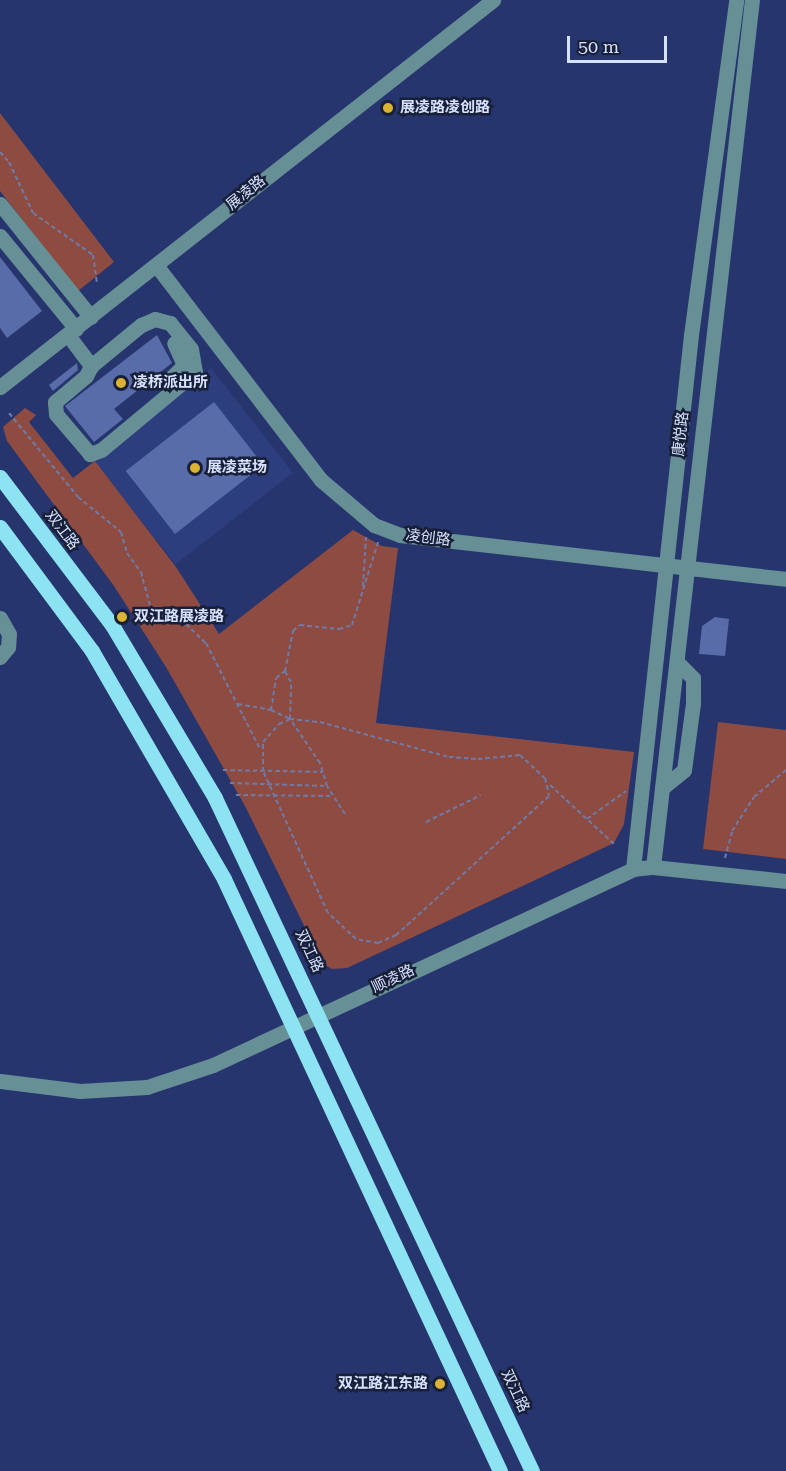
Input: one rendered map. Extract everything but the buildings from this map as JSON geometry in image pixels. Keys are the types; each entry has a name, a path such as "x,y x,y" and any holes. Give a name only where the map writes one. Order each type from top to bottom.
{"main road":[{"name":"双江路","path":"0,477 137,664 215,798 319,1014 532,1471"},
{"path":"0,527 92,651 156,757 224,879 500,1471"}],"street":[{"name":"展凌路","path":"0,387 156,266 372,91 493,0"},
{"name":"康悦路","path":"633,869 692,335 736,0"},
{"name":"康悦路","path":"653,867 679,664 752,0"},
{"path":"0,204 91,317"},
{"path":"0,236 72,332 91,366"},
{"name":"凌创路","path":"156,266 321,480 374,525 400,535 786,579"},
{"path":"155,320 184,361 182,369 171,378"},
{"path":"155,320 170,323 191,349 195,372 101,450 90,454 54,408 59,397 87,376 91,366 141,325 155,320"},
{"path":"0,618 9,634 8,647 0,657"},
{"name":"顺凌路","path":"0,1081 80,1091 147,1087 213,1065 633,869 653,867 786,881"}],"path":[{"path":"0,152 9,162 33,213 93,255 97,282"},
{"path":"9,413 78,497 122,532 127,553 141,572 152,613 195,630 238,704 260,749 267,784 328,913 346,933 378,943 396,935 545,800 549,783"},
{"path":"363,590 366,535"},
{"path":"345,814 327,786 323,772 290,719 291,682 285,671 293,631 300,625 339,629 352,626 378,542"},
{"path":"271,710 276,678 285,671"},
{"path":"238,704 271,710 290,719 320,722 450,757 478,759 520,755 616,846"},
{"path":"260,749 270,732 290,719"},
{"path":"223,770 323,772"},
{"path":"725,858 732,831 754,797 786,770"},
{"path":"230,783 327,786"},
{"path":"587,819 631,788"},
{"path":"236,795 333,796"},
{"path":"426,822 481,795"}],"shaded area":[{"path":"0,113 114,262 78,291 0,191"},
{"name":"展凌菜场","path":"211,368 293,473 175,565 94,460"},
{"path":"25,408 36,415 29,422 73,478 95,461 176,567 219,634 353,530 382,546 398,548 376,723 634,752 624,824 614,843 347,968 332,969 323,964 245,806 166,667 114,586 7,441 3,427"},
{"path":"718,722 786,730 786,859 703,849"}],"place":[{"name":"展凌路凌创路","path":"388,108"},
{"name":"凌桥派出所","path":"121,383"},
{"name":"展凌菜场","path":"195,468"},
{"name":"双江路展凌路","path":"122,617"},
{"name":"双江路江东路","path":"440,1384"}]}
